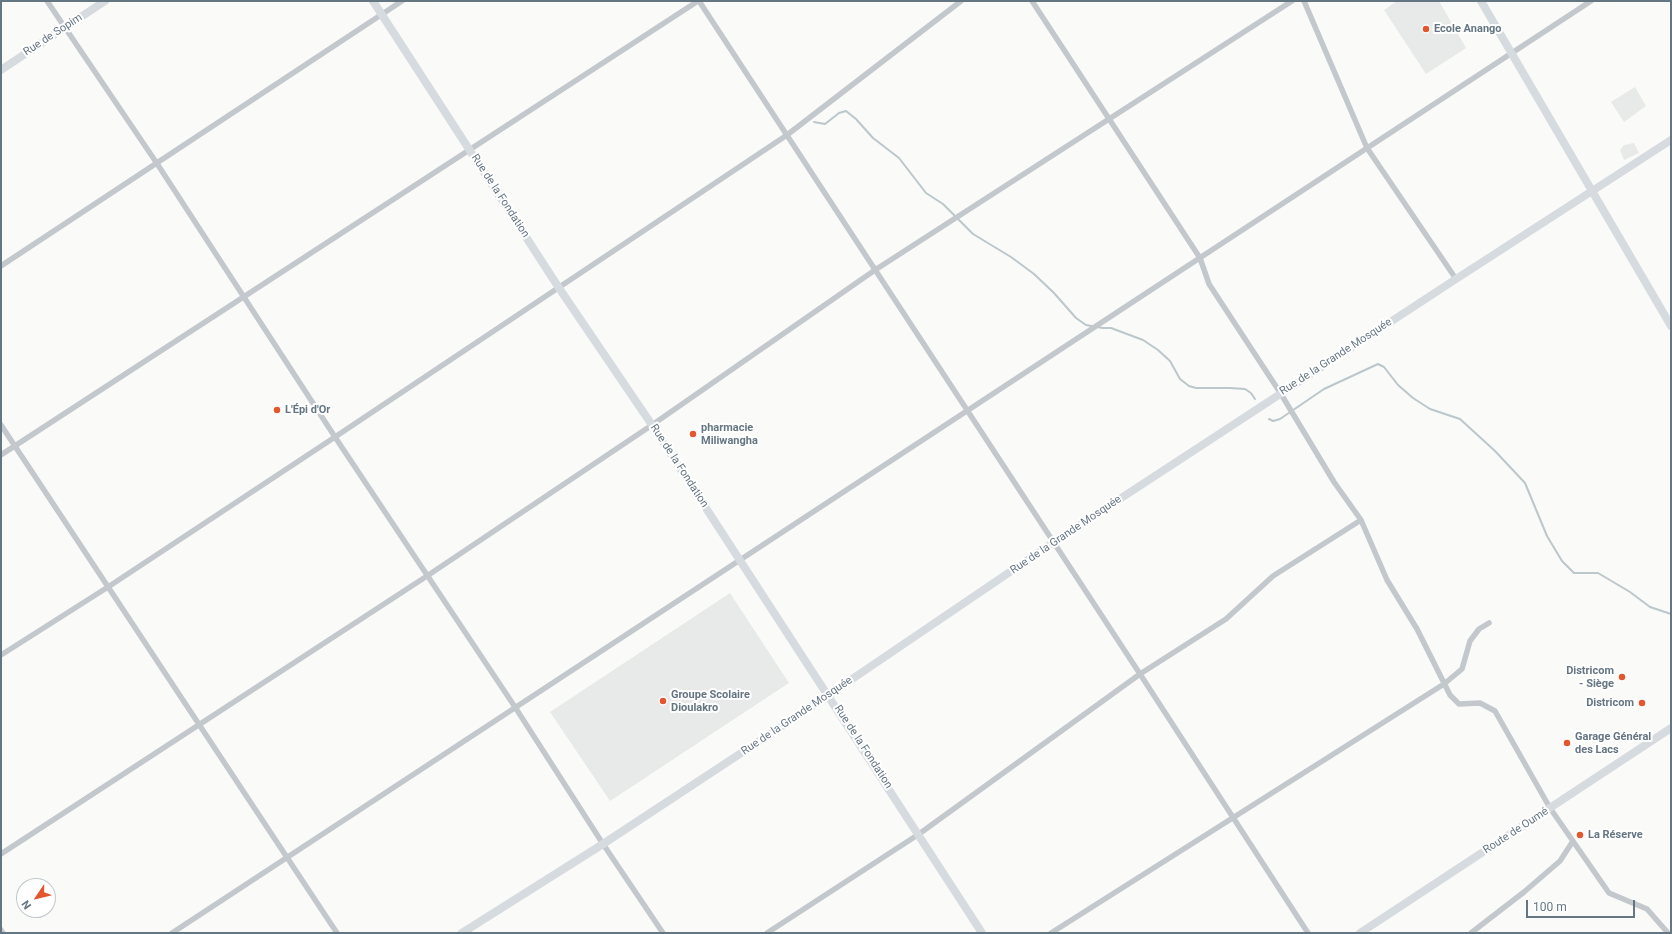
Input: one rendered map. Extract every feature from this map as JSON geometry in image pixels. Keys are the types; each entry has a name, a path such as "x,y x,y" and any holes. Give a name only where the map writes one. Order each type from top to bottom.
{"street":[{"path":"47,1 156,162 334,438 515,707 603,844 663,933"},
{"name":"Rue de Sopim","path":"1,70 105,1"},
{"name":"Rue de la Fondation","path":"373,1 559,288 652,425 982,933"},
{"path":"1,266 156,162 402,1"},
{"path":"1,455 698,1 876,270 1308,933"},
{"path":"1,655 108,587 334,438 787,135 960,1"},
{"path":"1032,1 1200,258 1209,284 1281,394 1334,482 1361,520 1387,580 1417,629 1450,695 1459,704 1480,703 1495,712 1550,808 1609,893 1647,909 1668,933"},
{"path":"1,854 200,726 427,576 652,425 876,270 1292,1"},
{"path":"1304,1 1367,148 1456,279"},
{"path":"1481,1 1671,326"},
{"path":"172,933 1591,1"},
{"name":"Rue de la Grande Mosquée","path":"462,933 603,844 828,696 1054,542 1671,140"},
{"path":"1,425 337,933"},
{"path":"767,933 919,834 1140,674 1226,619 1273,576 1361,520"},
{"path":"1051,933 1444,684 1462,669 1470,641 1479,629 1489,623"},
{"name":"Route de Oumé","path":"1360,933 1671,728"},
{"path":"1471,933 1524,892 1560,861 1573,841"}],"shaded area":[{"name":"Ecole Anango","path":"1397,1 1439,1 1466,48 1426,74 1384,10"},
{"path":"1635,87 1646,106 1624,122 1611,102"},
{"path":"1634,143 1639,153 1624,160 1620,150 1624,145"},
{"name":"Groupe Scolaire Dioulakro","path":"730,593 789,683 610,801 550,712"}],"waterway":[{"path":"814,122 825,124 839,113 846,111 856,119 873,138 899,158 926,193 943,204 973,234 1011,257 1034,274 1054,293 1076,318 1086,325 1111,328 1143,340 1158,350 1170,361 1180,379 1189,386 1196,388 1245,389 1251,393 1255,399"},
{"path":"1269,419 1273,421 1280,419 1324,389 1378,364 1384,367 1398,385 1413,398 1430,409 1460,419 1495,451 1525,483 1547,536 1562,561 1574,573 1598,573 1630,592 1650,607 1671,614"}],"place":[{"name":"Ecole Anango","path":"1426,29"},
{"name":"L'Épi d'Or","path":"277,410"},
{"name":"pharmacie Miliwangha","path":"693,434"},
{"name":"Districom - Siège","path":"1622,677"},
{"name":"Groupe Scolaire Dioulakro","path":"663,701"},
{"name":"Districom","path":"1642,703"},
{"name":"Garage Général des Lacs","path":"1567,743"},
{"name":"La Réserve","path":"1580,835"}]}
